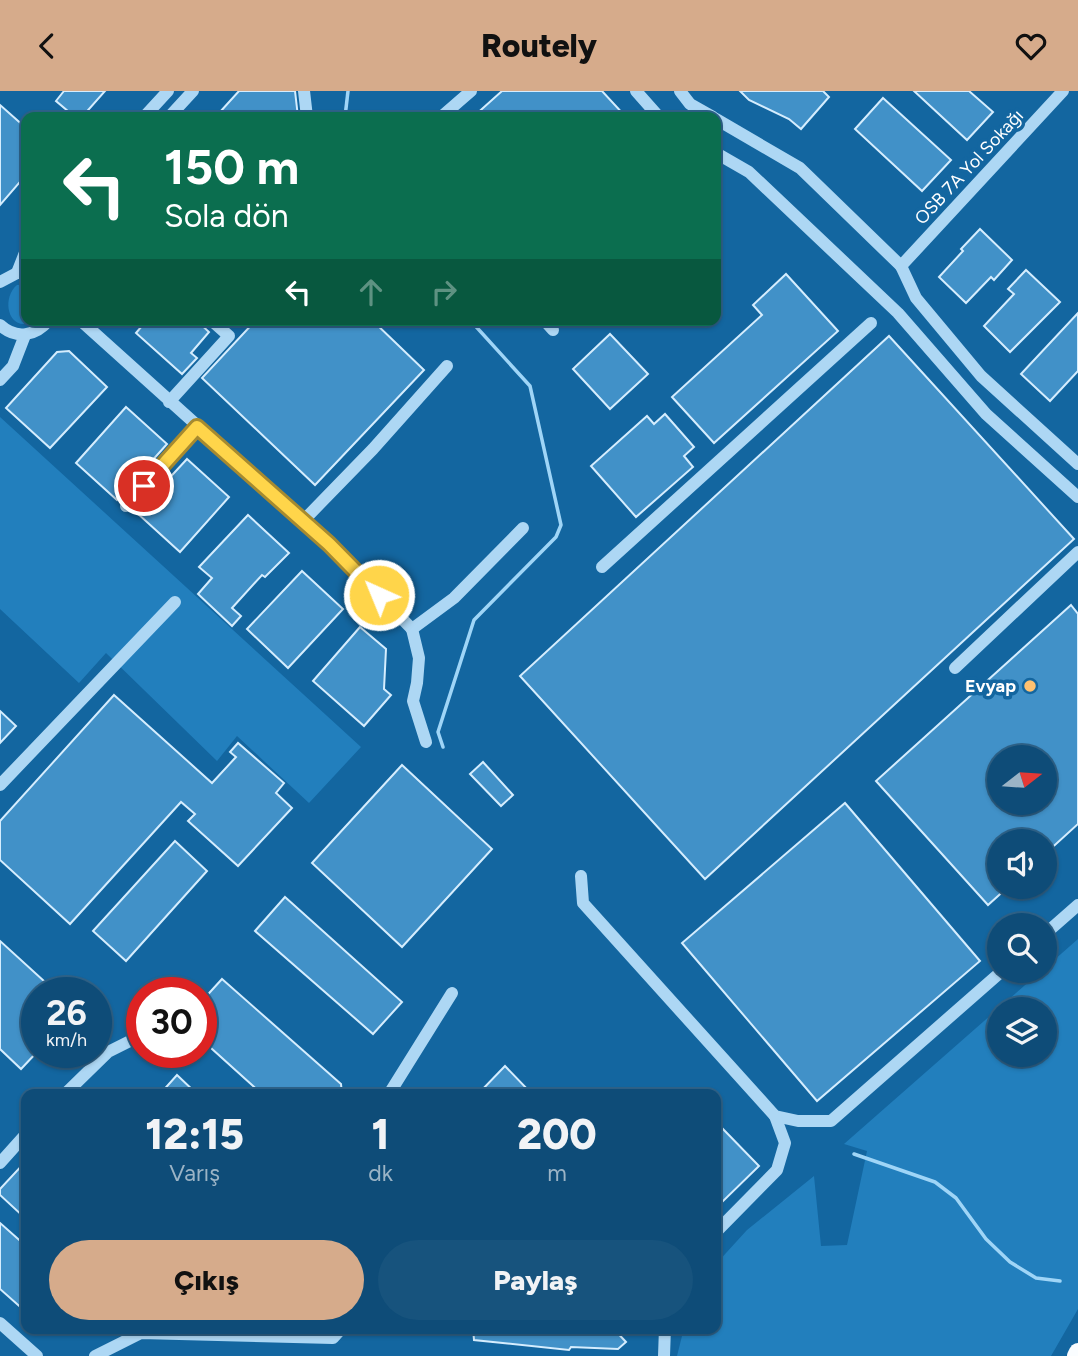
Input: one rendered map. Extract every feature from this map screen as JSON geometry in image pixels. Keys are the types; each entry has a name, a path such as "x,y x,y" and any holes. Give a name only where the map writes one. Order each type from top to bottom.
{"street":[{"path":"149,112 168,91"},
{"path":"174,112 193,91"},
{"path":"304,91 306,112"},
{"path":"447,112 471,91"},
{"path":"636,91 655,112"},
{"path":"680,91 690,104 704,112"},
{"name":"OSB 7A Yol Sokağı","path":"901,266 1063,91"},
{"path":"721,122 800,168 901,266 916,298 981,376 1078,464"},
{"path":"721,156 749,172 898,313 986,414 1078,497"},
{"path":"0,282 21,273"},
{"path":"602,567 871,323"},
{"path":"0,325 14,334 25,335 35,333 43,326"},
{"path":"87,326 329,544 412,629 419,658 413,701 426,742"},
{"path":"169,402 229,336 218,326"},
{"path":"0,380 13,366 25,335"},
{"path":"303,520 373,449 447,366"},
{"path":"126,506 197,427"},
{"path":"412,629 454,598 523,528"},
{"path":"955,668 1078,552"},
{"path":"0,785 176,603"},
{"path":"581,876 583,903 775,1116 785,1143 777,1170 721,1227"},
{"path":"1057,923 1078,905"},
{"path":"775,1116 799,1121 831,1121 988,983"},
{"path":"392,1089 452,993"},
{"path":"70,1089 108,1052 126,1043"},
{"path":"0,1163 21,1140"},
{"path":"0,1323 37,1356"},
{"path":"95,1356 139,1334"},
{"path":"664,1356 665,1334"}],"shaded area":[{"path":"17,285 21,285 21,323 10,314 8,306 12,291"},
{"path":"0,417 361,747 309,803 237,736 217,761 106,653 79,683 0,609"},
{"path":"1078,939 1078,1309 1051,1356 677,1356 682,1334 721,1334 721,1259 747,1230 814,1176 821,1246 847,1245 867,1151 844,1144 987,1018 987,1067 1057,1067 1057,997 1011,997 1027,983 1057,983 1057,957"}],"building":[{"path":"64,91 105,91 86,112 69,112 56,101"},
{"path":"239,91 295,91 297,112 220,112"},
{"path":"502,91 602,91 621,112 479,112"},
{"path":"740,91 823,91 829,97 801,129 789,119 749,100"},
{"path":"914,91 969,91 993,112 967,140"},
{"path":"883,98 951,160 922,191 855,129"},
{"path":"0,105 21,124 21,181 0,205"},
{"path":"980,229 1012,260 994,280 991,277 966,303 939,277"},
{"path":"1026,270 1060,302 1010,352 984,326 1014,294 1008,289"},
{"path":"786,274 838,331 714,443 672,397 762,315 753,305"},
{"path":"1078,313 1078,371 1050,401 1021,374"},
{"path":"142,326 202,326 209,332 191,353 197,358 182,374 136,333"},
{"path":"250,326 378,326 424,370 315,485 202,378"},
{"path":"610,334 648,374 610,409 573,369"},
{"path":"889,336 1074,539 705,879 520,676"},
{"path":"69,351 107,387 50,448 6,408 57,352"},
{"path":"126,407 167,444 117,500 76,463"},
{"path":"665,414 694,447 684,456 693,467 636,517 591,466 647,416 654,424"},
{"path":"187,459 229,497 180,552 137,513"},
{"path":"248,515 289,553 265,577 262,575 232,608 241,616 232,626 198,594 212,578 199,567"},
{"path":"302,571 343,609 288,668 247,629"},
{"name":"Evyap","path":"1071,605 1078,614 1078,824 1057,843 1057,829 987,829 987,899 995,899 988,905 876,781"},
{"path":"360,627 386,649 384,689 391,695 364,726 313,681"},
{"path":"114,695 212,783 236,757 230,752 238,743 284,783 276,793 292,808 238,866 188,821 195,814 181,802 70,924 0,860 0,821"},
{"path":"0,711 16,726 0,743"},
{"path":"483,762 513,795 501,806 470,774"},
{"path":"402,765 492,849 402,947 312,863"},
{"path":"845,803 980,961 817,1101 682,943"},
{"path":"175,841 207,871 126,961 93,931"},
{"path":"285,897 402,1002 373,1034 255,931"},
{"path":"0,941 40,977 21,977 22,1068 21,1069 0,1049"},
{"path":"222,979 341,1084 342,1089 256,1089 217,1053 217,984"},
{"path":"505,1066 527,1089 483,1089"},
{"path":"177,1075 192,1089 164,1089"},
{"path":"721,1129 759,1166 721,1203"},
{"path":"21,1166 21,1214 0,1195 0,1189"},
{"path":"0,1223 21,1242 21,1308 0,1289"},
{"path":"474,1334 619,1334 626,1342 618,1349 571,1347 569,1350 474,1340"}],"waterway":[{"path":"346,112 348,91"},
{"path":"443,747 438,732 474,620 556,537 561,525 530,386 475,326"},
{"path":"854,1154 935,1182 956,1198 986,1239 1010,1262 1036,1278 1060,1281"}],"place":[{"name":"Evyap","path":"1030,686"}],"route":[{"path":"144,486 197,427 329,544 379,595"}]}
